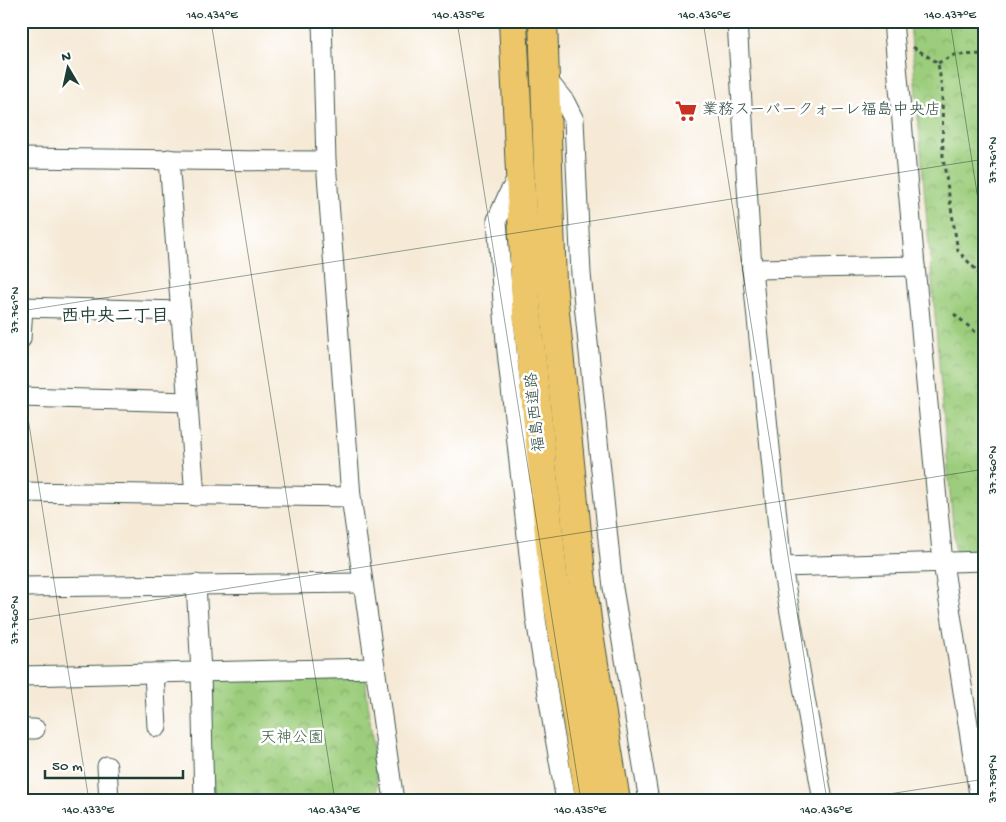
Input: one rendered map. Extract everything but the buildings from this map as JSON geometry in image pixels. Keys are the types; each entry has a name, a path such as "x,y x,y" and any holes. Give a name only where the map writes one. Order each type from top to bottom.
{"highway":[{"name":"福島西道路","path":"513,21 526,302 553,574 590,801"},
{"name":"福島西道路","path":"544,21 552,282 581,573 616,801"}],"street":[{"path":"322,21 326,160 351,497 394,801"},
{"path":"737,21 752,269 782,567 823,801"},
{"path":"893,28 943,563 980,801"},
{"path":"545,77 566,102 574,120 581,274 613,588 649,801"},
{"path":"21,158 219,161 326,160"},
{"path":"168,159 195,496"},
{"path":"520,174 497,220 505,332 536,619 566,801"},
{"path":"752,269 915,266"},
{"path":"21,339 22,307 181,311"},
{"path":"21,397 188,402"},
{"path":"21,492 351,497"},
{"path":"782,567 985,561"},
{"path":"21,587 363,583"},
{"path":"196,584 201,672 204,801"},
{"path":"21,676 375,668"},
{"path":"154,673 157,727"},
{"path":"107,766 109,801"}],"path":[{"path":"893,28 938,63 942,89 943,158 958,251 985,279"},
{"path":"938,63 954,55 985,54"},
{"path":"954,314 985,340"}],"green space":[{"path":"910,23 985,23 985,549 955,551"},
{"name":"天神公園","path":"365,676 379,801 211,801 208,679"}],"place":[{"name":"業務スーパークォーレ福島中央店","path":"686,111"}],"district":[{"name":"西中央二丁目","path":"115,317"}]}
